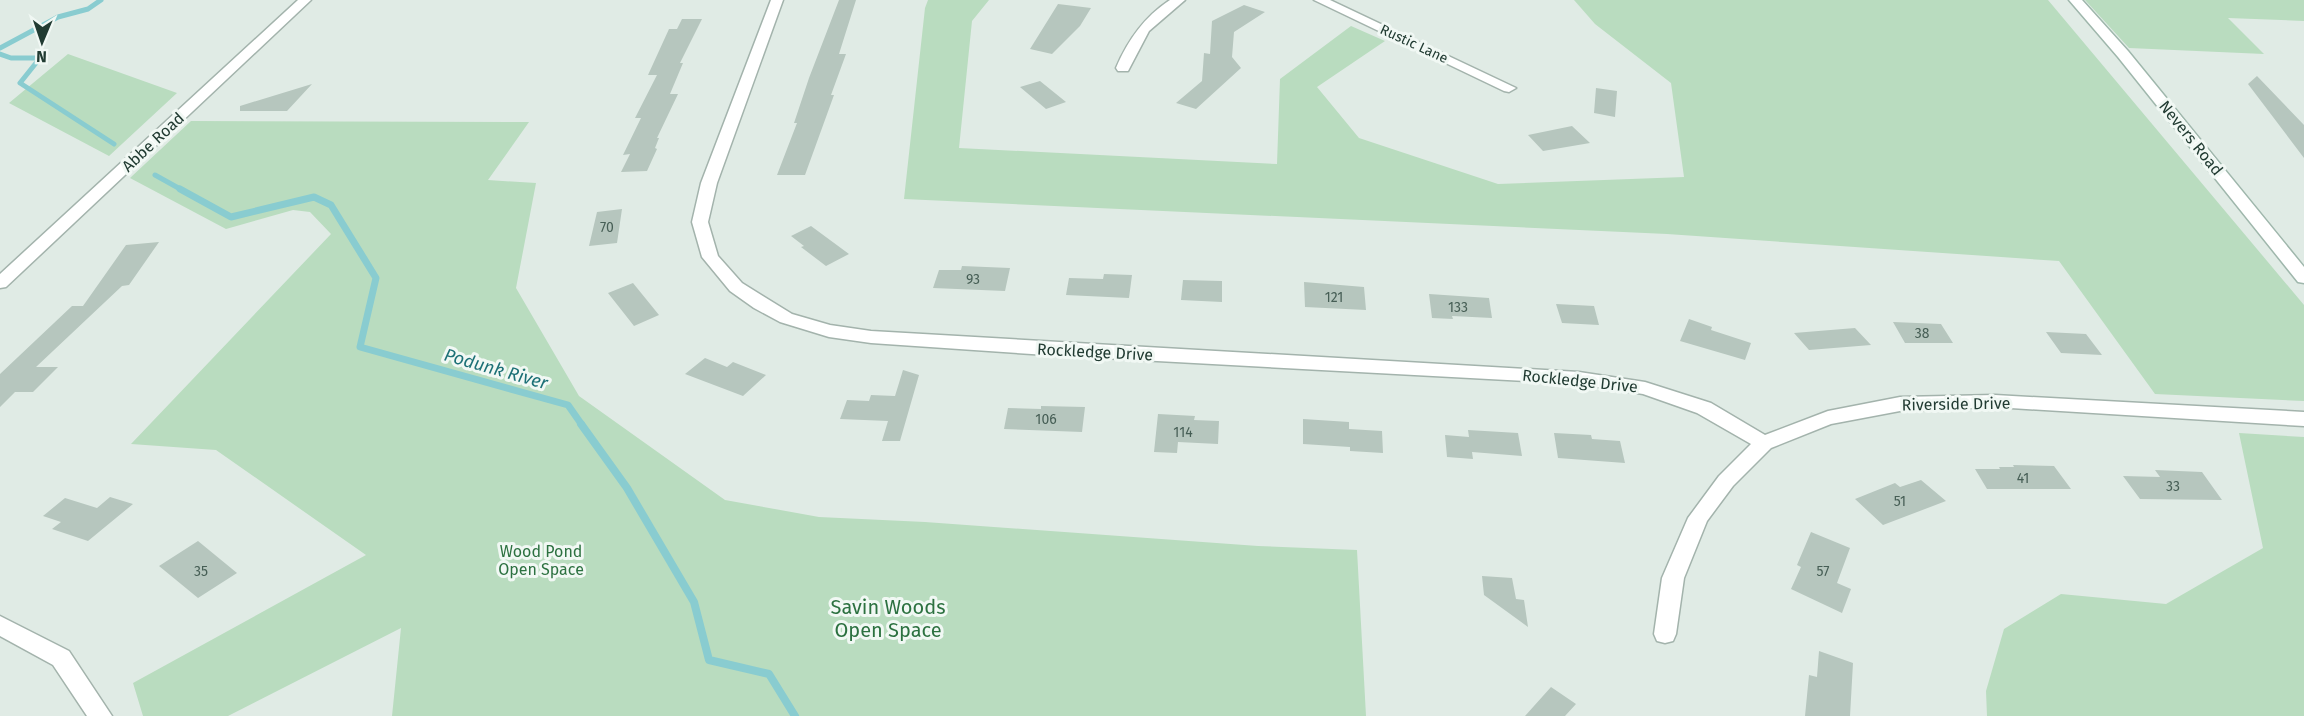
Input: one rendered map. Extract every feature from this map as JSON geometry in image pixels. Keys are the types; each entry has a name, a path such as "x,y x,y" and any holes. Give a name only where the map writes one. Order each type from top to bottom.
{"street":[{"name":"Abbe Road","path":"0,283 305,0"},
{"name":"Rockledge Drive","path":"777,0 709,183 700,222 710,257 736,287 760,304 786,318 829,331 871,337 1059,350 1579,378 1655,391 1704,408 1764,442"},
{"path":"1124,68 1138,36 1158,12 1179,0"},
{"name":"Rustic Lane","path":"1320,0 1509,88"},
{"name":"Nevers Road","path":"2075,0 2122,54 2304,278"},
{"name":"Riverside Drive","path":"1665,634 1672,578 1698,518 1726,481 1764,442 1828,418 1900,404 1995,401 2304,419"},
{"path":"0,625 61,657 100,716"}],"green space":[{"path":"928,0 989,0 972,21 959,148 1277,164 1280,79 1351,26 1385,41 1317,87 1359,138 1498,184 1684,177 1671,83 1595,24 1574,0 2048,0 2304,305 2304,401 2155,394 2059,261 1667,234 904,199 925,8"},
{"path":"2085,0 2304,0 2304,21 2228,18 2264,54 2129,48"},
{"path":"68,54 177,93 109,156 9,103"},
{"name":"Wood Pond Open Space","path":"191,121 529,122 488,180 536,183 516,288 579,396 725,500 819,517 925,522 1258,546 1357,550 1366,716 392,716 401,628 228,716 143,716 133,683 366,555 216,450 131,444 331,234 310,212 293,210 226,229 130,178"},
{"path":"2239,433 2304,437 2304,716 1987,716 1986,691 2004,629 2061,594 2166,604 2263,548"}],"building":[{"path":"839,0 856,0 839,54 846,54 831,95 834,95 805,175 777,175 797,123 794,123 809,78"},
{"path":"1058,4 1091,8 1080,26 1052,54 1030,49"},
{"path":"1244,5 1265,12 1234,32 1232,57 1241,68 1196,109 1176,103 1202,81 1204,53 1210,54 1212,21"},
{"path":"682,19 702,19 680,63 683,63 670,94 678,94 657,138 659,138 655,148 657,149 647,171 621,172 630,154 623,155 641,118 635,118 657,75 648,75 669,29 677,29"},
{"path":"2257,76 2304,125 2304,158 2248,84"},
{"path":"1040,81 1066,102 1046,109 1020,87"},
{"path":"312,84 287,111 240,111 240,106"},
{"path":"1596,88 1617,91 1615,117 1594,113"},
{"path":"1572,126 1590,143 1543,151 1528,135"},
{"path":"622,209 617,243 589,246 597,212"},
{"path":"811,226 849,254 826,266 801,247 804,246 791,236"},
{"path":"159,242 129,285 122,286 36,367 58,367 33,392 15,392 0,407 0,374 72,306 83,306 126,245"},
{"path":"962,266 1010,268 1005,291 933,288 939,270 961,270"},
{"path":"1104,274 1132,275 1129,298 1066,295 1069,278 1103,279"},
{"path":"1183,280 1222,281 1222,302 1181,300"},
{"path":"1304,282 1364,287 1366,310 1305,307"},
{"path":"633,283 659,315 634,326 608,293"},
{"path":"1429,294 1489,298 1492,318 1452,316 1453,319 1432,318"},
{"path":"1556,304 1594,306 1599,325 1562,323"},
{"path":"1689,319 1712,327 1711,330 1751,343 1745,360 1680,341"},
{"path":"1893,322 1941,324 1953,343 1905,343"},
{"path":"1855,328 1871,345 1809,350 1794,333"},
{"path":"2046,332 2086,334 2102,355 2061,353"},
{"path":"705,358 727,367 733,362 766,375 743,396 685,374"},
{"path":"903,370 919,375 900,441 882,441 888,421 840,419 847,400 869,401 871,395 895,396"},
{"path":"1041,406 1085,407 1082,432 1004,429 1008,408 1041,409"},
{"path":"1158,414 1195,416 1194,420 1219,421 1218,444 1178,442 1177,453 1154,452"},
{"path":"1303,419 1349,422 1349,429 1382,431 1383,453 1350,451 1350,447 1303,444"},
{"path":"1468,430 1518,433 1522,456 1472,452 1473,459 1447,457 1445,435 1469,437"},
{"path":"1554,433 1591,435 1592,439 1620,441 1625,463 1558,458"},
{"path":"2013,465 2054,466 2071,489 1987,489 1975,469 2000,469 1999,467 2014,467"},
{"path":"2155,470 2202,472 2222,500 2140,499 2123,476 2160,477"},
{"path":"1921,480 1946,501 1883,525 1855,499 1895,483 1900,487"},
{"path":"110,497 133,504 88,541 52,529 61,522 43,516 65,498 97,508"},
{"path":"1811,532 1850,548 1837,583 1851,589 1842,613 1791,589 1801,567 1797,565"},
{"path":"198,541 237,573 198,598 159,566"},
{"path":"1482,576 1512,578 1516,599 1524,600 1528,627 1484,595"},
{"path":"1819,651 1853,663 1850,716 1805,716 1809,675 1817,677"},
{"path":"1551,687 1576,704 1565,716 1525,716"}],"waterway":[{"name":"Podunk River","path":"0,48 58,17 88,9 101,0"},
{"name":"Podunk River","path":"0,54 11,58 40,58 20,83 114,144"},
{"name":"Podunk River","path":"155,175 182,190"},
{"name":"Podunk River","path":"180,189 231,217 314,197 331,205 376,278 360,347 568,405 582,425"},
{"name":"Podunk River","path":"581,424 627,488 694,602 709,660 769,674 795,716"}],"park label":[{"name":"Savin Woods Open Space","path":"888,618"}]}
